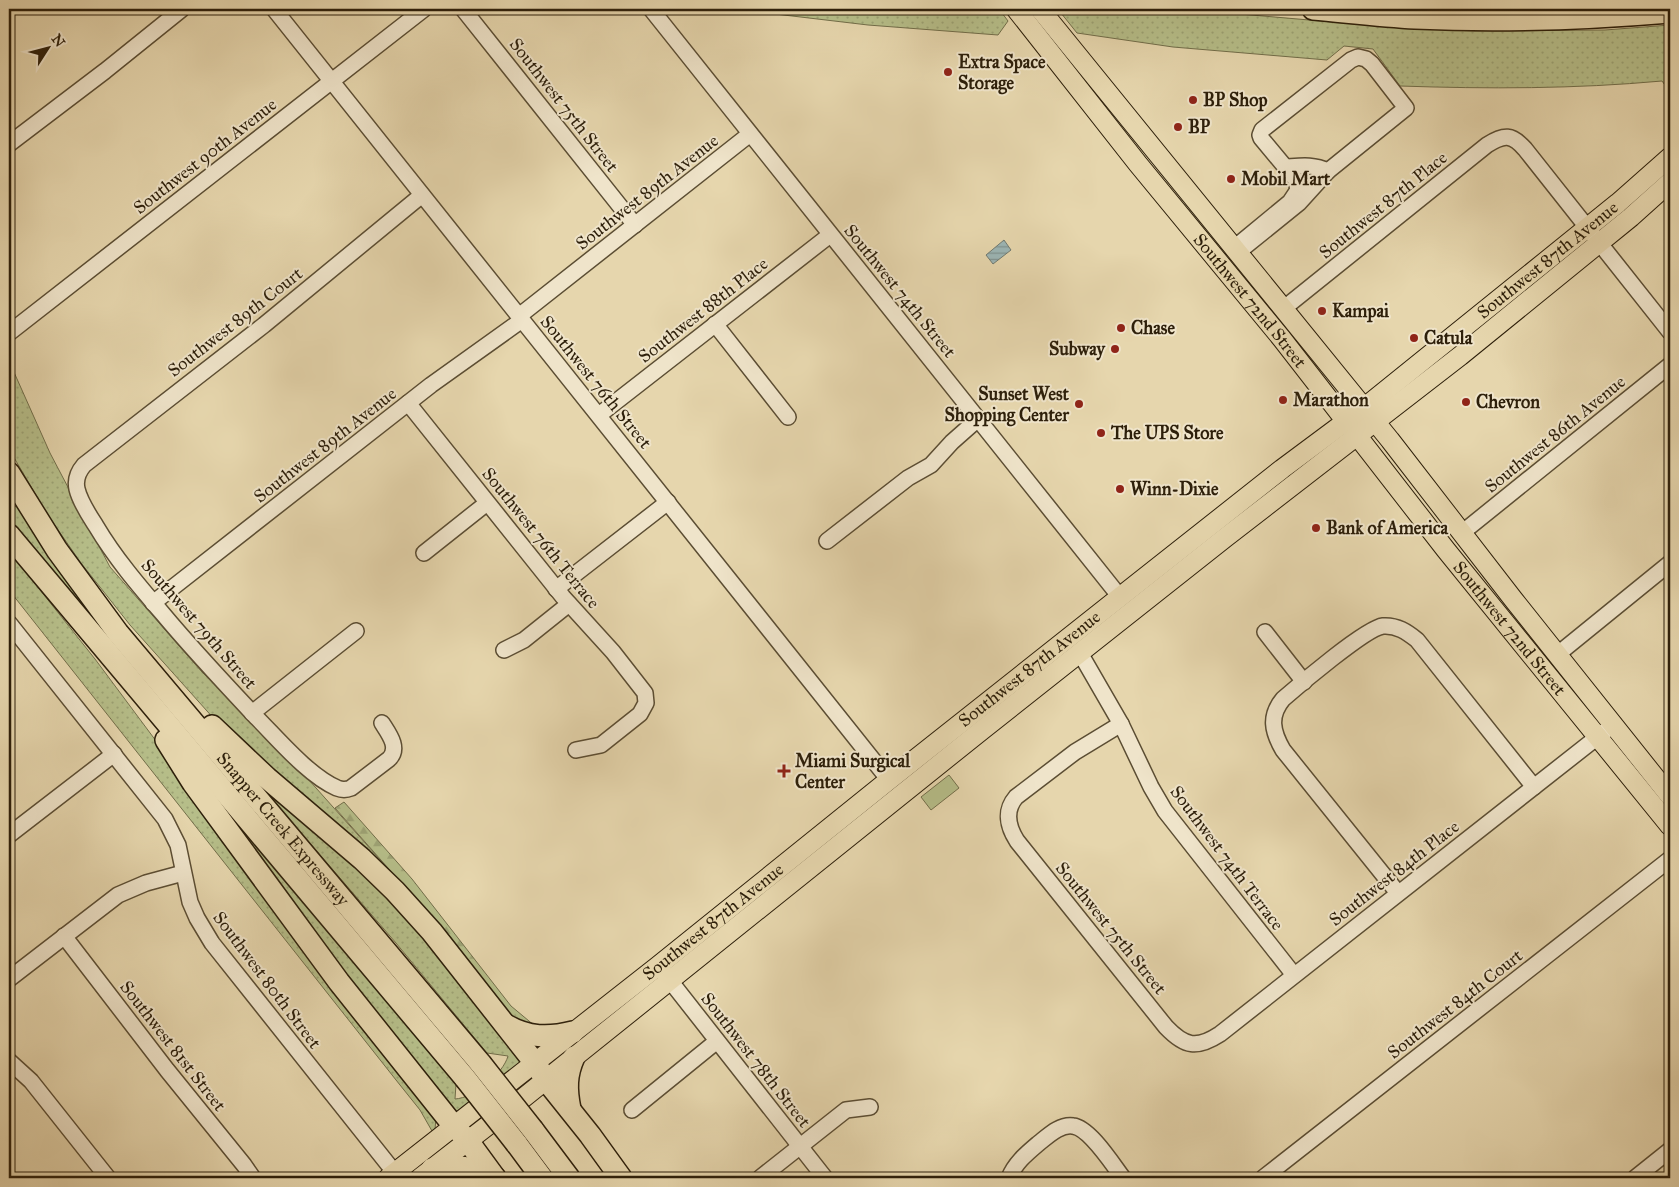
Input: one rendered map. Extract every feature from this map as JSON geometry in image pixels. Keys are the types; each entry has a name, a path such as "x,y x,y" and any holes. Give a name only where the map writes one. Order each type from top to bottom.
{"highway":[{"path":"1313,9 1414,18 1490,20 1608,17 1670,12"},
{"name":"Snapper Creek Expressway","path":"9,473 57,550 95,603 481,1064 569,1178"},
{"name":"Snapper Creek Expressway","path":"9,535 465,1078 542,1178"},
{"path":"131,648 250,763 378,874 432,932 570,1109 621,1178"},
{"path":"120,668 193,783 339,982 495,1178"},
{"path":"504,1024 535,1036 556,1036 573,1032"},
{"path":"570,1109 566,1082 574,1057"},
{"path":"426,1174 466,1166 495,1178"}],"main road":[{"name":"Southwest 72nd Street","path":"1016,9 1670,826"},
{"name":"Southwest 72nd Street","path":"1040,9 1370,415 1670,796"},
{"path":"1074,82 1089,71"},
{"name":"Southwest 87th Avenue","path":"1594,236 1670,157"},
{"name":"Southwest 87th Avenue","path":"783,879 889,780 1120,597 1357,437 1370,415 1594,236 1670,182"},
{"path":"1174,207 1190,194"},
{"path":"1244,292 1260,280"},
{"name":"Southwest 87th Avenue","path":"540,1071 574,1057 664,973 783,879 901,795 1080,653 1346,421 1370,415"},
{"path":"1510,627 1521,626 1545,656 1550,658 1558,654"},
{"path":"1063,642 1080,653"},
{"path":"982,730 988,710 986,703"},
{"path":"889,780 901,795"},
{"name":"Southwest 87th Avenue","path":"394,1176 461,1134 540,1071 573,1032 664,973"},
{"name":"Southwest 87th Avenue","path":"426,1174 461,1134"}],"street":[{"path":"9,144 105,71 182,9"},
{"name":"Southwest 76th Street","path":"274,9 889,780"},
{"name":"Southwest 90th Avenue","path":"9,333 424,9"},
{"name":"Southwest 75th Street","path":"463,9 635,225"},
{"name":"Southwest 74th Street","path":"650,9 1120,597"},
{"path":"1358,57 1372,64 1406,108 1328,171 1298,203 1235,251 1297,194 1298,185 1286,167 1261,138 1260,133 1262,130 1351,60 1358,57"},
{"name":"Southwest 89th Avenue","path":"153,603 408,403 521,318 750,134"},
{"name":"Southwest 87th Place","path":"1283,309 1487,145 1500,138 1508,137 1517,141 1525,149 1594,236"},
{"path":"1286,167 1309,165 1328,171"},
{"name":"Southwest 89th Court","path":"76,482 84,465 264,325 422,195"},
{"name":"Southwest 88th Place","path":"599,416 830,234"},
{"path":"1594,236 1670,332"},
{"path":"715,324 788,417"},
{"name":"Southwest 86th Avenue","path":"1463,532 1670,365"},
{"name":"Southwest 76th Terrace","path":"408,403 569,604 614,652 643,689 646,696 646,704 640,714 601,745 576,750"},
{"path":"827,541 908,478 931,466 952,442 978,419"},
{"name":"Southwest 79th Street","path":"76,482 82,502 102,536 153,603 204,662 252,713 316,775 336,788 347,790 389,759 394,754 394,744 382,724"},
{"path":"556,588 668,502"},
{"path":"424,553 487,503"},
{"path":"1558,654 1670,563"},
{"path":"504,650 524,640 569,604"},
{"name":"Southwest 80th Street","path":"9,623 168,824 178,845 187,894 193,910 212,943 394,1176"},
{"path":"1398,893 1283,750 1276,737 1273,725 1274,715 1279,704 1368,632 1379,627 1392,626 1408,633 1422,645 1534,787"},
{"path":"252,713 356,631"},
{"path":"1265,632 1304,682"},
{"name":"Southwest 74th Terrace","path":"1080,653 1121,724 1148,781 1165,811 1294,975"},
{"name":"Southwest 75th Street","path":"1121,724 1075,752 1016,797 1011,806 1008,823 1017,840 1166,1027 1186,1043 1195,1044"},
{"name":"Southwest 84th Place","path":"1195,1044 1208,1041 1220,1034 1614,724"},
{"path":"9,833 114,754"},
{"name":"Southwest 84th Court","path":"1263,1178 1670,860"},
{"path":"9,979 128,890 146,882 184,873"},
{"name":"Southwest 81st Street","path":"64,936 253,1178"},
{"name":"Southwest 78th Street","path":"664,973 825,1178"},
{"path":"632,1110 717,1041"},
{"path":"9,1061 26,1076 108,1178"},
{"path":"760,1178 846,1110 870,1107"},
{"path":"1009,1178 1016,1165 1045,1138 1064,1127 1075,1126 1090,1137 1123,1178"},
{"path":"1635,1178 1670,1150"}],"green space":[{"path":"733,9 999,9 1008,21 998,35 868,25"},
{"path":"1066,9 1182,9 1390,27 1475,31 1605,30 1670,25 1670,92 1662,81 1597,86 1531,88 1400,86 1373,49 1344,46 1327,60 1173,47 1077,33 1061,13"},
{"path":"9,361 50,453 110,567 202,672 308,779 434,920 224,730 130,625 81,563 47,514 9,449"},
{"path":"9,505 18,507 56,566 109,638 9,523"},
{"path":"9,551 95,659 436,1117 435,1130 432,1131 420,1110 9,590"},
{"path":"949,775 959,788 931,810 921,797"},
{"path":"252,776 372,875 524,1059 454,1114 199,778 451,1077 456,1084 455,1099 463,1098 487,1084 500,1070 508,1056 487,1053 396,943"},
{"path":"344,802 412,879 511,1006 535,1026 520,1029 434,920 335,808"}],"water":[{"path":"1004,240 1011,250 993,264 986,255"}],"place":[{"name":"Extra Space Storage","path":"948,72"},
{"name":"BP Shop","path":"1193,100"},
{"name":"BP","path":"1178,127"},
{"name":"Mobil Mart","path":"1231,179"},
{"name":"Kampai","path":"1322,311"},
{"name":"Chase","path":"1121,328"},
{"name":"Catula","path":"1414,338"},
{"name":"Subway","path":"1115,349"},
{"name":"Marathon","path":"1283,400"},
{"name":"Chevron","path":"1466,402"},
{"name":"Sunset West Shopping Center","path":"1079,404"},
{"name":"The UPS Store","path":"1101,433"},
{"name":"Winn-Dixie","path":"1120,489"},
{"name":"Bank of America","path":"1316,528"},
{"name":"Miami Surgical Center","path":"784,771"}]}
